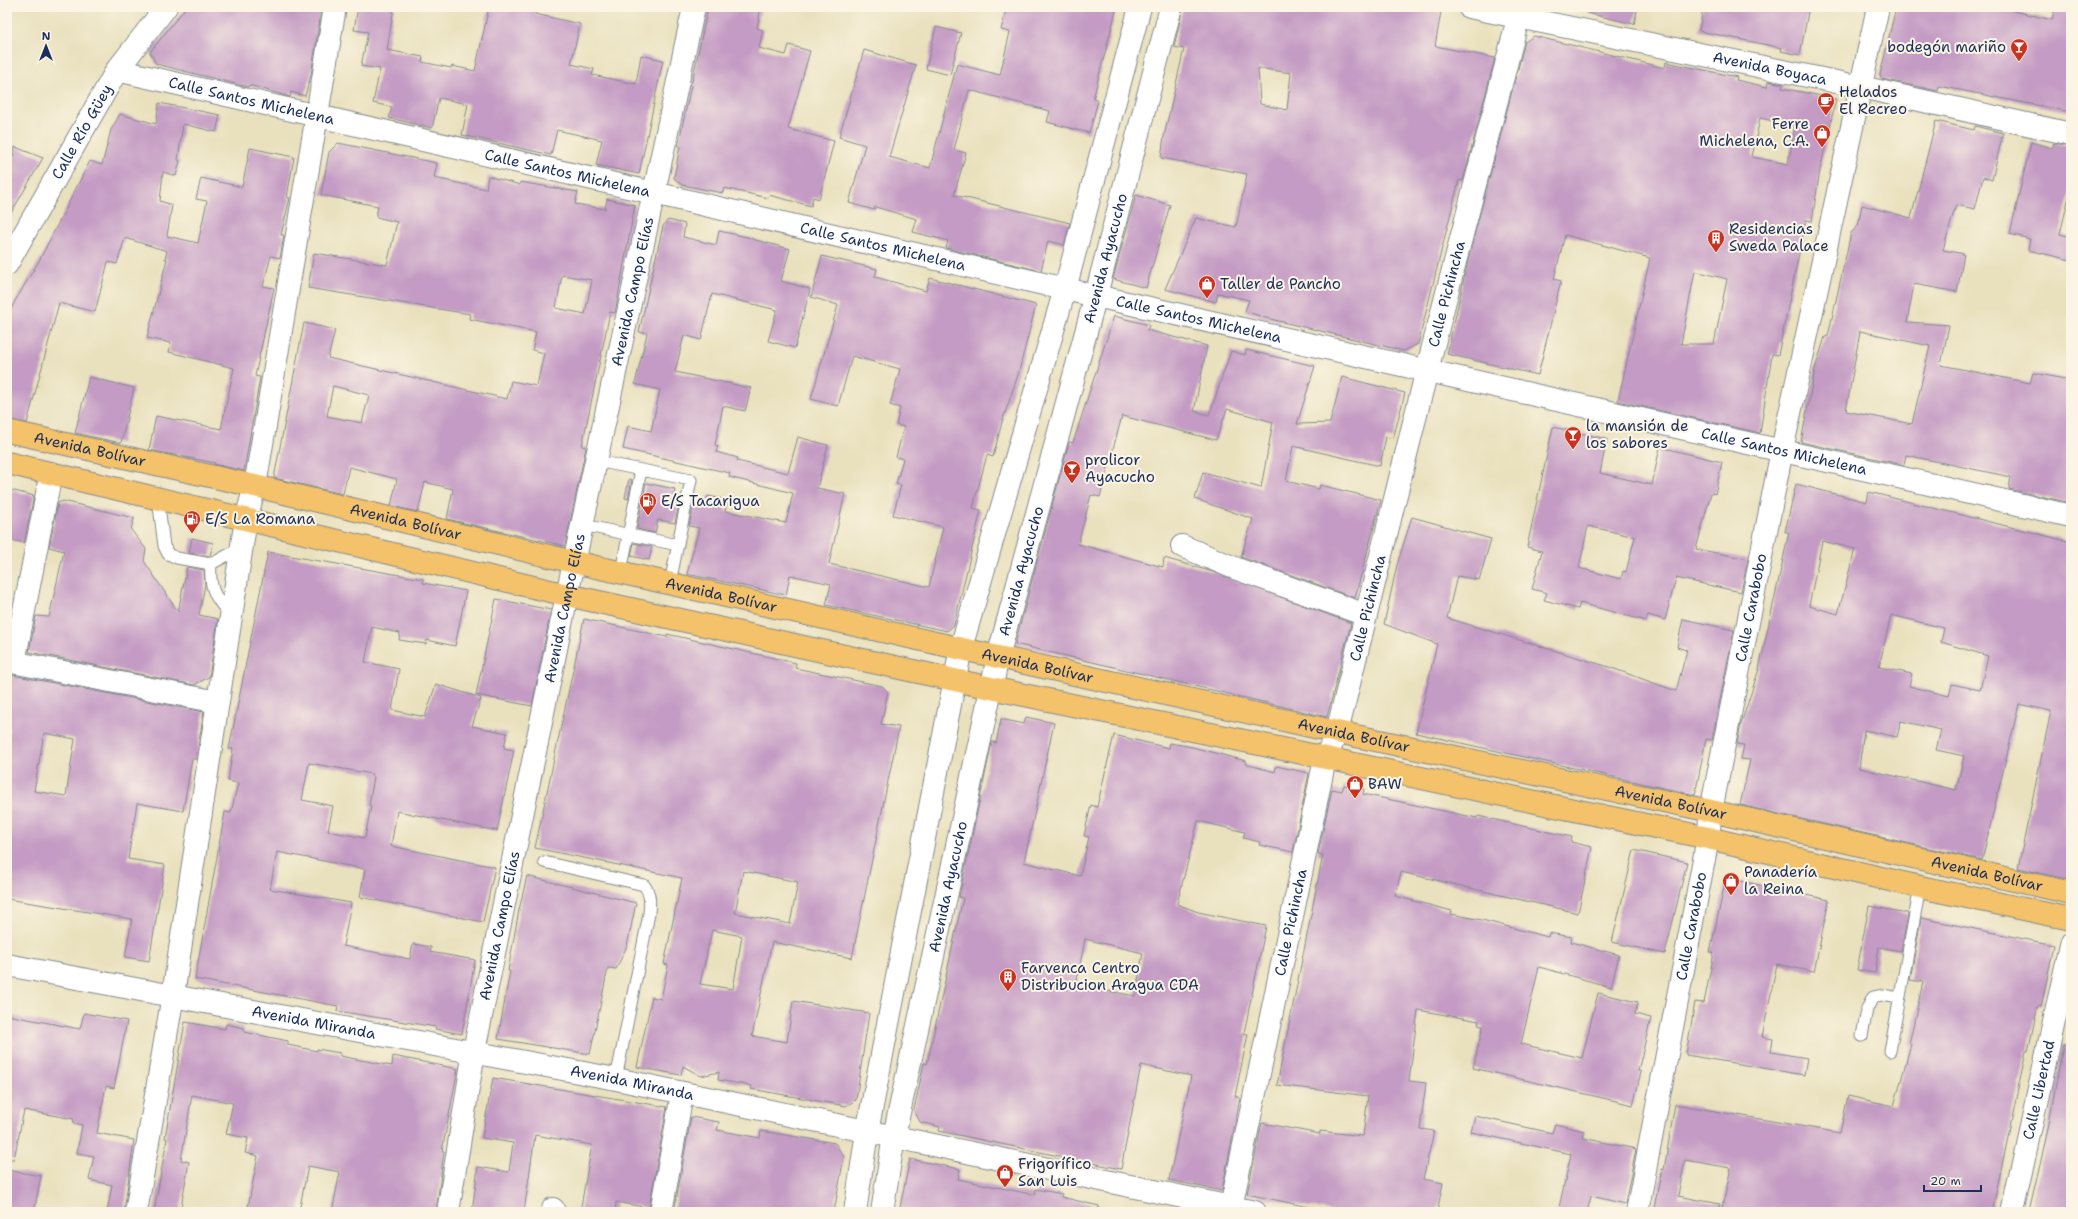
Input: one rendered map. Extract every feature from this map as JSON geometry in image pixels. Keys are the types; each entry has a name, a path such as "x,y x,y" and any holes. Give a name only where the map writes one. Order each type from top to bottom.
{"main road":[{"name":"Avenida Bolívar","path":"7,431 254,486 574,562 1337,732 1711,811 2071,893"},
{"name":"Avenida Bolívar","path":"7,463 567,595 991,688 1708,838 1920,887 2071,918"}],"street":[{"name":"Calle Río Güey","path":"7,264 118,70 166,7"},
{"path":"136,1212 173,995 246,519 254,486 335,7"},
{"name":"Avenida Campo Elías","path":"448,1212 474,1051 567,595 694,7"},
{"path":"855,1212 867,1132 961,648 1064,289 1140,7"},
{"name":"Avenida Ayacucho","path":"882,1212 894,1136 998,656 1172,7"},
{"name":"Avenida Boyaca","path":"1468,7 1520,12 2071,134"},
{"name":"Calle Carabobo","path":"1637,1212 1708,838 1711,811 1782,450 1878,7"},
{"name":"Calle Pichincha","path":"1231,1210 1325,759 1337,732 1427,370 1520,12"},
{"name":"Calle Santos Michelena","path":"118,70 1064,289 2071,516"},
{"path":"52,473 10,661 218,702"},
{"path":"1182,546 1237,569 1366,615"},
{"name":"Calle Libertad","path":"2012,1212 2071,944"},
{"name":"Avenida Miranda","path":"7,965 474,1051 616,1079 867,1132 894,1136 1231,1210 1255,1212"},
{"path":"661,1212 682,1094"}],"lane":[{"path":"597,461 691,480 670,583"},
{"path":"621,572 641,470"},
{"path":"158,498 165,550 177,558 210,564 242,547"},
{"path":"583,525 678,545"},
{"path":"210,564 211,586 217,600 231,616"},
{"path":"544,862 644,885 648,891 649,914 616,1079"},
{"path":"1890,1051 1920,887"},
{"path":"1862,1036 1867,1009 1873,997 1882,995 1899,998"}],"building":[{"path":"186,7 322,7 311,75 305,96 291,92 290,97 249,85 248,87 156,64 150,52"},
{"path":"358,7 394,7 387,50 423,57 422,62 451,68 452,66 475,71 489,7 536,7 535,14 580,24 571,64 594,69 592,75 636,84 641,55 663,60 639,174 596,165 602,140 557,130 551,155 462,135 468,104 439,98 432,128 389,118 392,107 373,103 380,69 361,66 368,32 354,30"},
{"path":"708,7 761,7 757,28 763,30 759,48 786,55 789,45 810,51 788,129 834,141 819,199 813,197 811,206 769,195 768,198 724,188 723,193 682,185 674,178 680,146 678,146"},
{"path":"1007,7 1117,7 1093,99 1098,101 1089,133 1047,122 1050,111 969,90 954,150 966,153 954,195 1070,223 1064,245 1048,241 1041,271 946,248 948,241 913,232 917,219 875,207 874,210 849,203 865,145 839,137 864,50 916,65 889,157 930,168 957,64 1000,75 1010,32 1001,30"},
{"path":"1183,7 1416,7 1441,12 1435,46 1495,58 1463,181 1459,180 1418,344 1404,351 1266,318 1245,311 1249,300 1218,293 1216,302 1165,289 1196,218 1236,227 1247,174 1161,158 1164,136 1184,49 1174,47","holes":["1258,68 1291,73 1287,110 1260,104"]},
{"path":"1588,7 1638,7 1634,24 1587,13"},
{"path":"1703,7 1809,7 1800,55 1781,51 1782,48 1699,31"},
{"path":"1896,7 2011,7 2010,10 2052,20 2055,7 2071,7 2071,112 1939,86 1938,91 1882,79 1880,75"},
{"path":"936,27 961,33 950,75 926,69"},
{"path":"1534,36 1665,68 1666,62 1737,77 1736,80 1767,87 1768,81 1783,84 1782,88 1836,99 1820,170 1812,221 1806,220 1778,355 1772,354 1760,433 1618,401 1650,258 1565,235 1554,279 1561,281 1538,375 1447,354 1471,248 1525,42","holes":["1760,118 1795,126 1788,164 1752,157","1695,271 1727,279 1714,344 1681,344"]},
{"path":"159,103 220,115 216,132 183,124 178,160 180,161 176,176 163,172 160,201 172,205 167,236 198,243 207,201 196,199 201,178 242,187 250,148 294,157 287,197 290,198 281,235 284,235 280,258 271,256 263,286 274,288 255,376 260,377 244,471 214,464 215,463 149,450 156,416 221,429 234,368 169,352 171,343 147,338 167,259 165,259 167,251 125,238 117,264 108,262 95,312 59,303 27,423 7,419 7,318 15,301 40,259 90,161 102,165 111,130 120,114 156,124"},
{"path":"1936,121 1974,130 1975,126 2003,133 1992,180 1983,177 1975,209 1956,205 1949,229 1943,250 1964,254 1957,292 1914,284 1907,322 1949,325 1941,365 2030,383 2033,373 2071,380 2071,503 2009,489 2011,477 1906,455 1904,465 1801,442 1815,369 1825,337 1828,336 1851,233 1858,226 1862,205 1911,218","holes":["1860,331 1930,346 1912,424 1846,411"]},
{"path":"2031,142 2052,148 2054,143 2071,146 2071,188 2060,234 2071,237 2071,260 2028,250 2030,239 2010,234"},
{"path":"338,143 437,163 434,178 486,189 488,176 520,185 520,182 578,192 575,204 605,209 607,199 635,205 615,313 610,312 582,446 586,447 565,546 447,519 453,489 425,482 418,512 391,506 397,479 349,467 343,494 274,478 304,323 335,330 328,358 507,399 511,381 537,386 544,353 532,350 536,332 469,319 470,314 308,288 314,253 387,265 397,222 376,217 378,206 321,195 329,152","holes":["562,275 592,280 585,314 556,308","333,386 369,395 362,423 327,416"]},
{"path":"15,147 43,158 7,220 7,155 13,157"},
{"path":"1136,195 1170,205 1146,288 1113,279"},
{"path":"668,220 685,224 683,237 716,245 719,231 752,238 790,249 781,281 810,289 795,348 768,341 777,310 712,294 701,340 684,335 675,372 751,388 745,411 723,406 715,445 718,446 716,452 738,458 737,461 788,473 798,437 828,445 817,488 845,494 829,564 929,587 943,527 893,515 901,485 896,484 903,459 896,457 904,427 896,425 900,408 890,405 900,369 852,356 838,406 811,399 838,305 811,297 822,256 877,269 875,277 926,291 930,278 1036,305 1018,375 1002,422 993,457 987,455 973,508 981,510 954,625 947,631 826,605 831,584 790,575 786,595 687,574 699,528 689,526 694,502 706,505 708,496 728,500 725,511 786,523 793,493 729,477 730,473 623,449 628,426 651,431 660,390 635,384 647,333 639,332 663,226"},
{"path":"1114,316 1149,325 1147,330 1207,346 1194,411 1209,415 1231,351 1245,355 1246,350 1315,366 1297,424 1330,423 1342,377 1405,393 1393,439 1386,437 1380,466 1293,446 1286,481 1319,489 1320,485 1381,500 1355,598 1241,557 1253,519 1195,499 1203,472 1261,488 1273,422 1227,409 1216,440 1122,416 1100,497 1091,495 1078,544 1163,567 1164,558 1213,572 1351,623 1327,717 1015,644 1069,442 1073,443"},
{"path":"89,377 134,388 121,443 75,433"},
{"path":"1553,427 1607,439 1600,473 1652,485 1660,447 1722,462 1715,494 1711,493 1696,549 1748,559 1741,592 1676,578 1665,620 1648,615 1646,621 1580,603 1578,609 1544,600 1547,593 1532,589 1542,551 1527,547","holes":["1588,526 1635,537 1626,572 1623,571 1621,579 1579,568"]},
{"path":"629,479 632,480 628,499 625,498"},
{"path":"646,483 675,489 673,498 680,500 675,523 658,520 655,533 637,529"},
{"path":"1796,484 1867,502 1869,492 2071,542 2071,880 2018,868 2051,711 2019,704 1982,860 1740,805 1750,760 1741,759 1744,745 1737,744 1741,724 1759,669 1789,532 1785,532","holes":["1822,541 1855,549 1838,614 1809,606","1891,615 1944,628 1941,642 1988,656 1980,690 1952,684 1949,696 1909,686 1912,674 1879,667","1901,721 1941,730 1936,750 1964,756 1956,790 1859,768 1864,730 1897,737"]},
{"path":"7,489 34,496 24,543 7,539"},
{"path":"63,501 134,518 131,530 146,549 144,561 178,612 187,567 204,570 205,585 199,615 218,619 209,677 194,685 29,652 36,616 49,617 64,551 49,547 58,503"},
{"path":"1412,517 1491,539 1479,580 1457,576 1447,618 1609,667 1676,691 1687,650 1677,647 1683,619 1734,630 1712,740 1706,739 1695,795 1416,733 1437,644 1384,624 1397,565"},
{"path":"192,538 213,543 210,556 189,553"},
{"path":"634,543 652,547 649,560 631,556"},
{"path":"268,552 423,579 423,583 466,591 455,646 427,640 426,644 399,640 400,633 372,627 365,662 399,669 392,710 425,717 436,684 481,698 472,726 507,733 504,748 514,750 497,831 397,811 391,846 495,867 483,922 360,897 365,869 277,852 270,889 351,903 343,946 410,959 413,944 431,947 430,952 475,960 462,1034 435,1029 436,1027 337,1011 338,1006 195,979 225,812 231,813 238,783 228,781 233,749 229,749","holes":["309,763 372,774 374,777 369,805 371,806 365,838 328,831 333,806 302,800"]},
{"path":"496,599 551,610 532,706 476,695"},
{"path":"7,609 11,610 7,633"},
{"path":"584,619 667,637 667,634 796,663 795,668 882,686 888,692 881,724 899,727 852,958 772,942 752,1036 787,1042 793,1001 869,1013 856,1100 846,1106 751,1089 752,1086 718,1080 719,1072 701,1076 683,1066 681,1075 637,1067 652,997 661,999 668,965 664,964 682,878 535,848","holes":["743,871 798,882 790,924 735,913","712,930 742,936 733,989 700,984"]},
{"path":"7,674 204,712 196,759 192,759 183,811 137,803 128,859 165,865 149,961 125,957 132,919 7,899 7,744 10,727 7,726","holes":["44,733 75,739 66,796 34,791"]},
{"path":"1026,717 1054,723 1024,862 1080,876 1089,837 1084,836 1091,805 1097,807 1114,735 1169,748 1170,743 1192,747 1246,761 1245,764 1275,772 1276,766 1309,773 1293,852 1259,845 1260,842 1243,838 1245,832 1198,821 1177,904 1198,912 1266,926 1244,1033 1248,1034 1235,1096 1240,1098 1222,1191 1169,1180 1191,1076 1141,1065 1121,1169 939,1131 940,1127 920,1122 914,1110 924,1063 927,1064 963,898 959,897 992,742 996,743 1001,719 1024,724","holes":["1085,939 1143,953 1135,996 1076,985"]},
{"path":"1344,785 1364,789 1363,794 1477,818 1478,816 1572,837 1571,842 1592,847 1578,913 1401,872 1395,896 1452,911 1451,914 1482,920 1548,937 1549,933 1572,937 1571,942 1619,955 1611,987 1539,967 1521,1044 1582,1058 1598,993 1638,1002 1635,1014 1651,1018 1638,1071 1641,1072 1633,1105 1473,1068 1483,1026 1478,1025 1479,1021 1418,1010 1409,1081 1426,1083 1420,1129 1434,1131 1423,1179 1443,1183 1437,1212 1333,1212 1247,1194 1262,1123 1320,1134 1320,1131 1363,1136 1368,1096 1277,1085 1323,855 1318,854 1332,789 1342,791"},
{"path":"1634,850 1687,862 1665,954 1612,942"},
{"path":"527,876 636,903 627,946 616,969 608,968 590,1054 498,1039 510,971 508,971"},
{"path":"1726,878 1829,900 1814,972 1777,964 1762,1037 1773,1039 1771,1052 1807,1058 1804,1075 1686,1055 1695,1002 1704,1003 1714,953 1710,952"},
{"path":"1869,906 1907,913 1908,915 1901,951 1879,947 1875,973 1857,970"},
{"path":"1921,918 2054,945 2041,1007 2038,1006 2028,1051 2026,1051 1992,1212 1721,1212 1731,1168 1685,1160 1678,1196 1720,1204 1719,1212 1653,1212 1662,1169 1664,1170 1675,1104 1840,1133 1848,1096 1894,1106 1911,1044 1909,1044 1923,982 1910,980"},
{"path":"84,1013 127,1021 114,1088 106,1086 97,1133 134,1140 124,1212 107,1212 112,1185 89,1180 94,1156 77,1153 82,1125 73,1123 74,1119 24,1110 14,1159 7,1159 7,1015 80,1029"},
{"path":"185,1022 225,1029 226,1024 244,1028 244,1032 288,1041 288,1045 317,1051 317,1049 340,1053 340,1056 392,1066 393,1056 458,1069 442,1151 444,1151 436,1212 332,1212 340,1172 308,1166 299,1212 247,1212 258,1156 245,1153 248,1138 226,1134 233,1103 192,1095 181,1160 189,1162 180,1212 154,1212"},
{"path":"2063,1045 2071,1046 2071,1212 2029,1212 2046,1139"},
{"path":"493,1078 667,1107 649,1208 616,1202 615,1212 580,1212 592,1145 535,1135 524,1212 472,1212 478,1167 509,1172 513,1143 482,1138"},
{"path":"1475,1116 1552,1133 1555,1124 1584,1131 1583,1138 1636,1149 1625,1204 1591,1196 1587,1212 1558,1212 1571,1154 1471,1132"},
{"path":"691,1117 719,1122 717,1130 760,1138 761,1131 835,1143 844,1157 834,1212 674,1212"},
{"path":"910,1159 960,1169 958,1179 1035,1195 1036,1189 1062,1194 1061,1197 1099,1206 1098,1212 899,1212"},
{"path":"7,1170 41,1176 34,1212 7,1212"}],"place":[{"name":"bodegón mariño","path":"2019,62"},
{"name":"Helados El Recreo","path":"1826,116"},
{"name":"Ferre Michelena, C.A.","path":"1822,148"},
{"name":"Residencias Sweda Palace","path":"1716,253"},
{"name":"Taller de Pancho","path":"1207,299"},
{"name":"la mansión de los sabores","path":"1573,450"},
{"name":"prolicor Ayacucho","path":"1072,484"},
{"name":"E/S Tacarigua","path":"648,516"},
{"name":"E/S La Romana","path":"192,534"},
{"name":"BAW","path":"1355,799"},
{"name":"Panadería la Reina","path":"1731,896"},
{"name":"Farvenca Centro Distribucion Aragua CDA","path":"1008,992"},
{"name":"Frigorífico San Luis","path":"1005,1188"}]}
